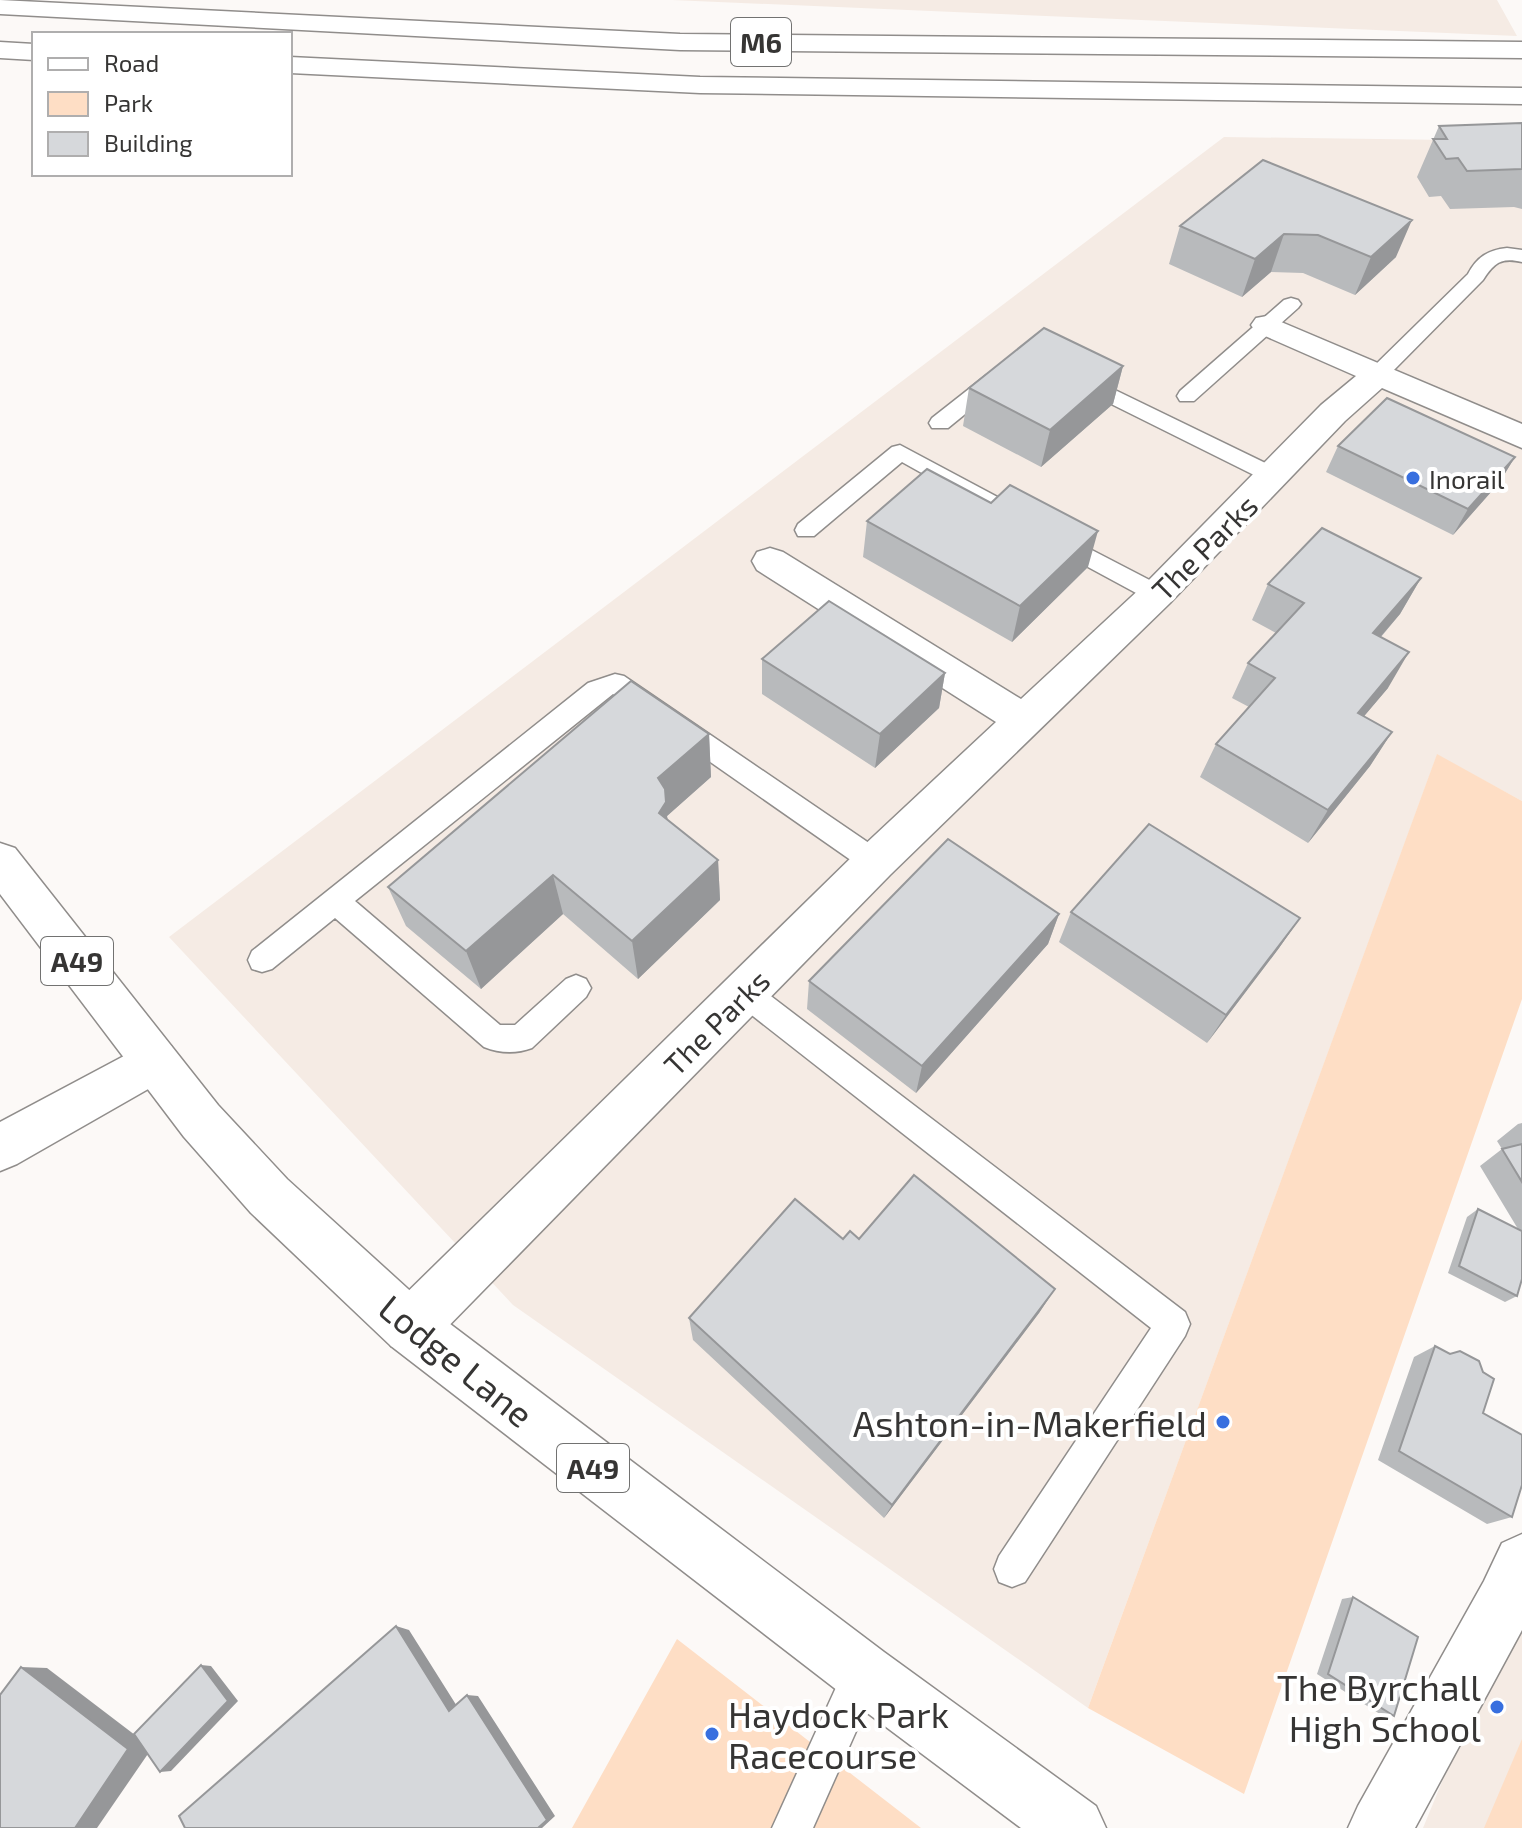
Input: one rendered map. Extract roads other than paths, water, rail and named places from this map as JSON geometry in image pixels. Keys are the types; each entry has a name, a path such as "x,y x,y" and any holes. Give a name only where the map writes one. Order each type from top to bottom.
{"main road":[{"name":"M6","path":"0,7 680,42 1522,50"},
{"path":"0,50 32,52"},
{"name":"M6","path":"292,65 700,85 1522,96"},
{"path":"1279,315 1379,373 1522,437"},
{"name":"The Parks","path":"410,1327 875,862 1157,594 1333,413 1379,373"},
{"path":"770,561 1026,721"},
{"name":"Lodge Lane","path":"0,861 201,1121 269,1196 410,1327 863,1673 1074,1828"},
{"path":"0,1148 154,1061"},
{"path":"1380,1828 1505,1602 1522,1563"}],"lane":[{"path":"1379,373 1476,276 1481,263 1495,254 1522,256"},
{"path":"1187,396 1279,315"},
{"path":"940,423 1015,364"},
{"path":"1067,374 1274,476"},
{"path":"806,530 900,452 1157,594"},
{"path":"262,960 597,690 615,683 875,862"},
{"path":"335,901 494,1038 521,1039 576,988"},
{"path":"745,993 1173,1324 1012,1569"},
{"path":"792,1828 863,1673"}],"place":[{"name":"Inorail","path":"1413,478"},
{"name":"Ashton-in-Makerfield","path":"1223,1422"},
{"name":"The Byrchall High School","path":"1497,1707"},
{"name":"Haydock Park Racecourse","path":"712,1734"}]}
